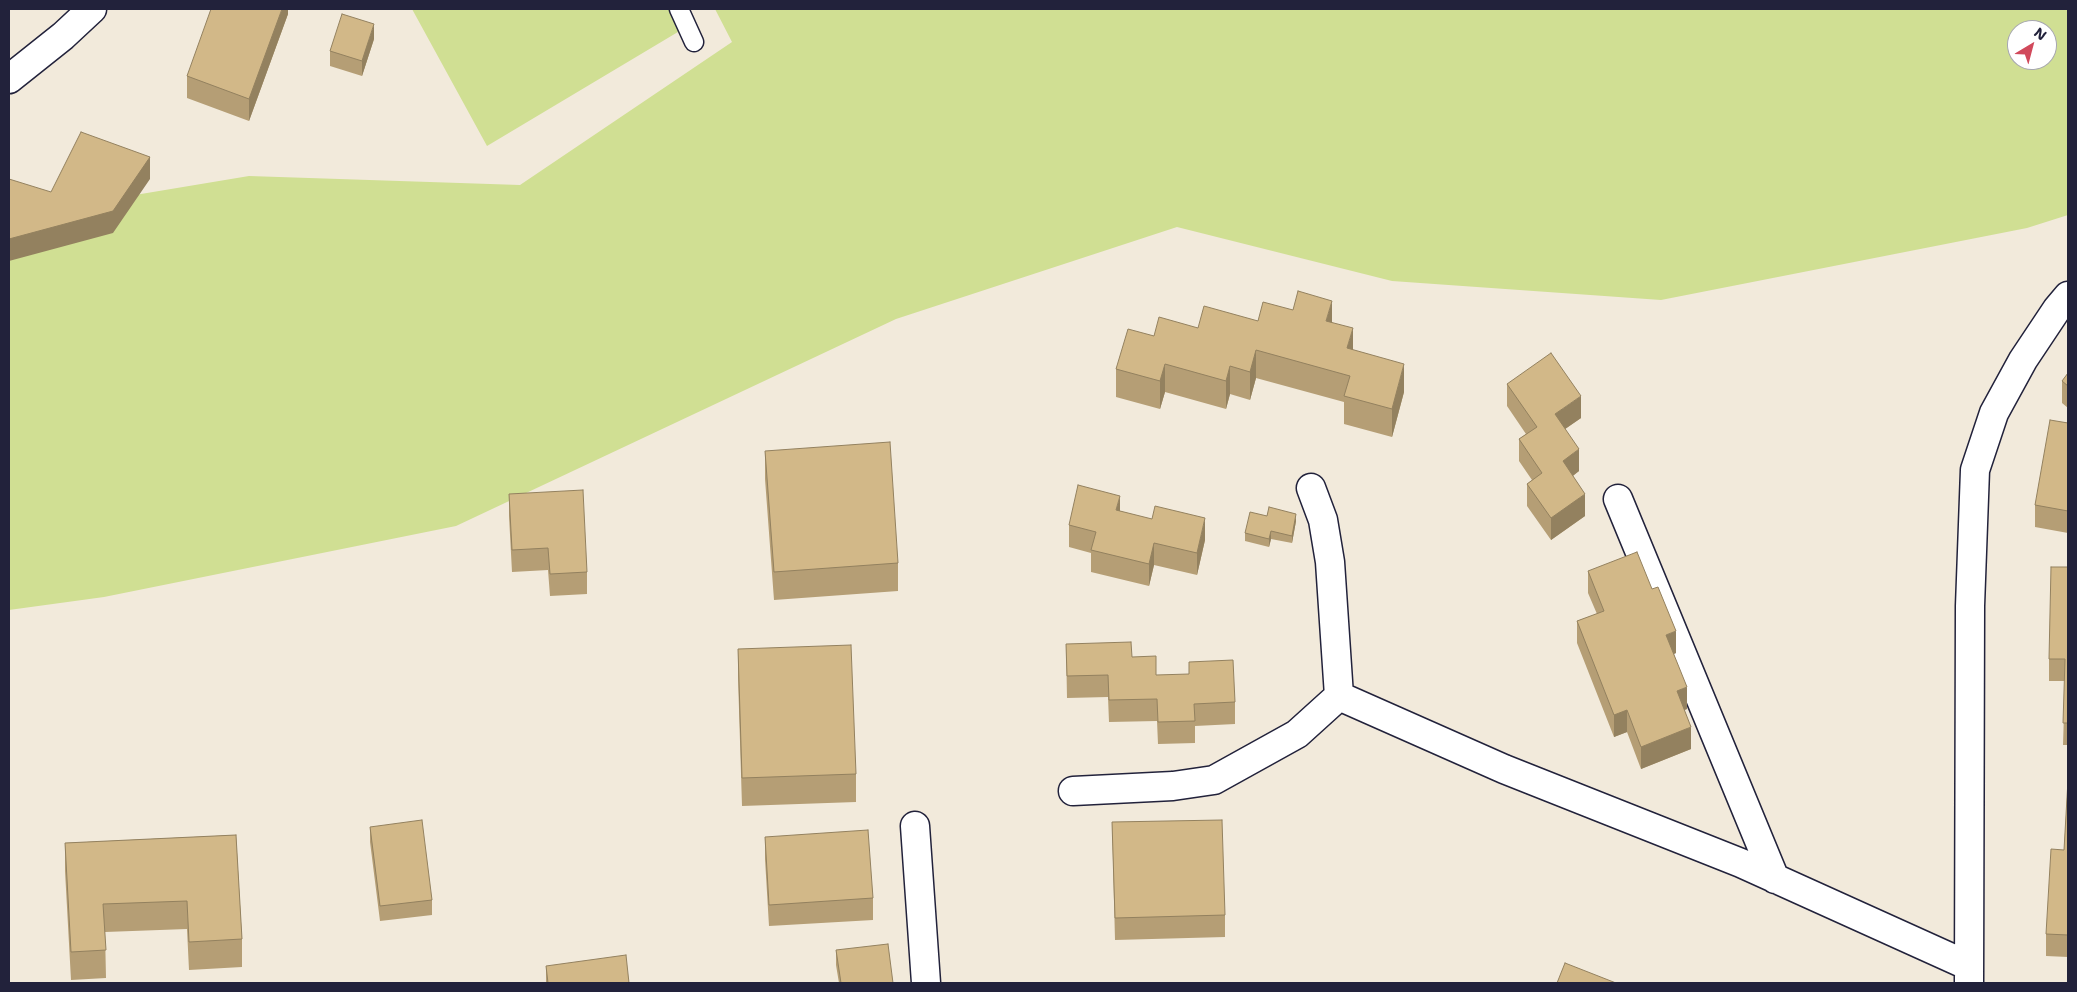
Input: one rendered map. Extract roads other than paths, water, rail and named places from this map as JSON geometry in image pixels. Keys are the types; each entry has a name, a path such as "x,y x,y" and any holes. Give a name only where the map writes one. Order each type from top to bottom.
{"street":[{"path":"9,79 63,36 92,9"},
{"path":"1339,696 1504,768 1774,878 1969,974 1970,606 1975,470 1994,413 2057,308 2068,296"},
{"path":"1312,488 1323,520 1330,562 1339,696"},
{"path":"1618,500 1774,878"},
{"path":"1073,791 1172,786 1214,780 1297,734 1339,696"},
{"path":"915,826 926,983"}],"lane":[{"path":"679,9 694,42"}]}
